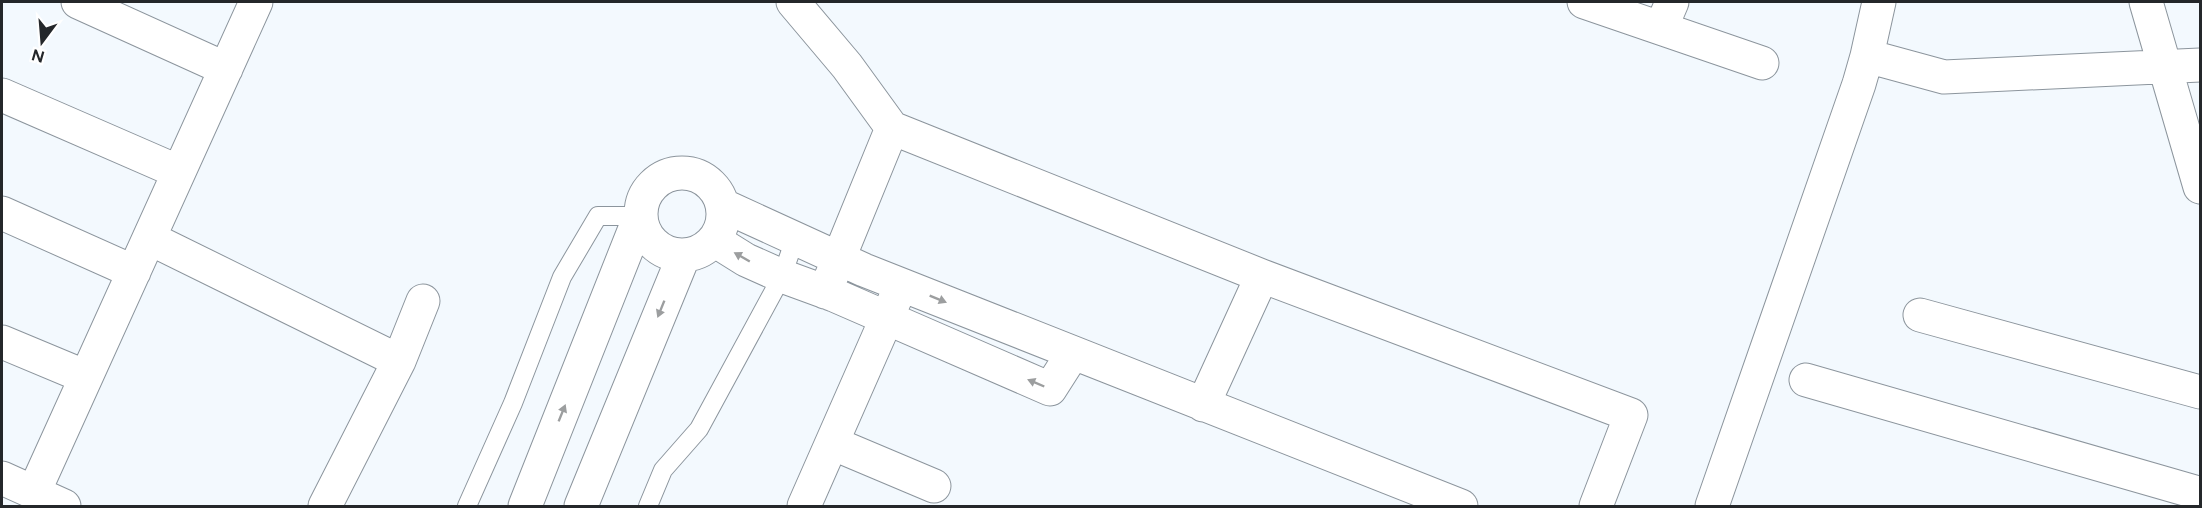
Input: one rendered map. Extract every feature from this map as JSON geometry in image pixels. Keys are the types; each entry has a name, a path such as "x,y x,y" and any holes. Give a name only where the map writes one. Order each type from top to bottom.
{"street":[{"path":"78,2 114,9 226,69"},
{"path":"34,492 256,2"},
{"path":"793,2 847,66 892,128 1262,276 1631,416 1596,507"},
{"path":"1584,2 1666,15 1762,63"},
{"path":"1712,507 1780,315 1867,56 1879,2"},
{"path":"2146,2 2200,187"},
{"path":"1867,56 1944,77 2200,65"},
{"path":"2,95 179,172"},
{"path":"825,292 892,128"},
{"path":"525,507 640,216 643,199 653,184 668,176 685,173 702,178 715,189 722,205 722,223 714,240 700,251 684,255 663,251 647,236 640,216"},
{"path":"722,205 838,259 1461,507"},
{"path":"2,213 134,272"},
{"path":"149,238 399,362"},
{"path":"714,240 746,260 782,276 887,318 1050,389 1073,353"},
{"path":"581,507 684,255"},
{"path":"1203,405 1262,276"},
{"path":"804,507 902,285"},
{"path":"326,507 399,362 423,301"},
{"path":"1920,315 2200,392"},
{"path":"2,342 86,377"},
{"path":"1806,380 2196,490"},
{"path":"832,443 934,486"},
{"path":"548,448 597,468"},
{"path":"2,478 63,507"}],"lane":[{"path":"467,507 513,403 562,277 598,216 640,216"},
{"path":"648,507 663,470 699,429 782,276 795,239"}]}
